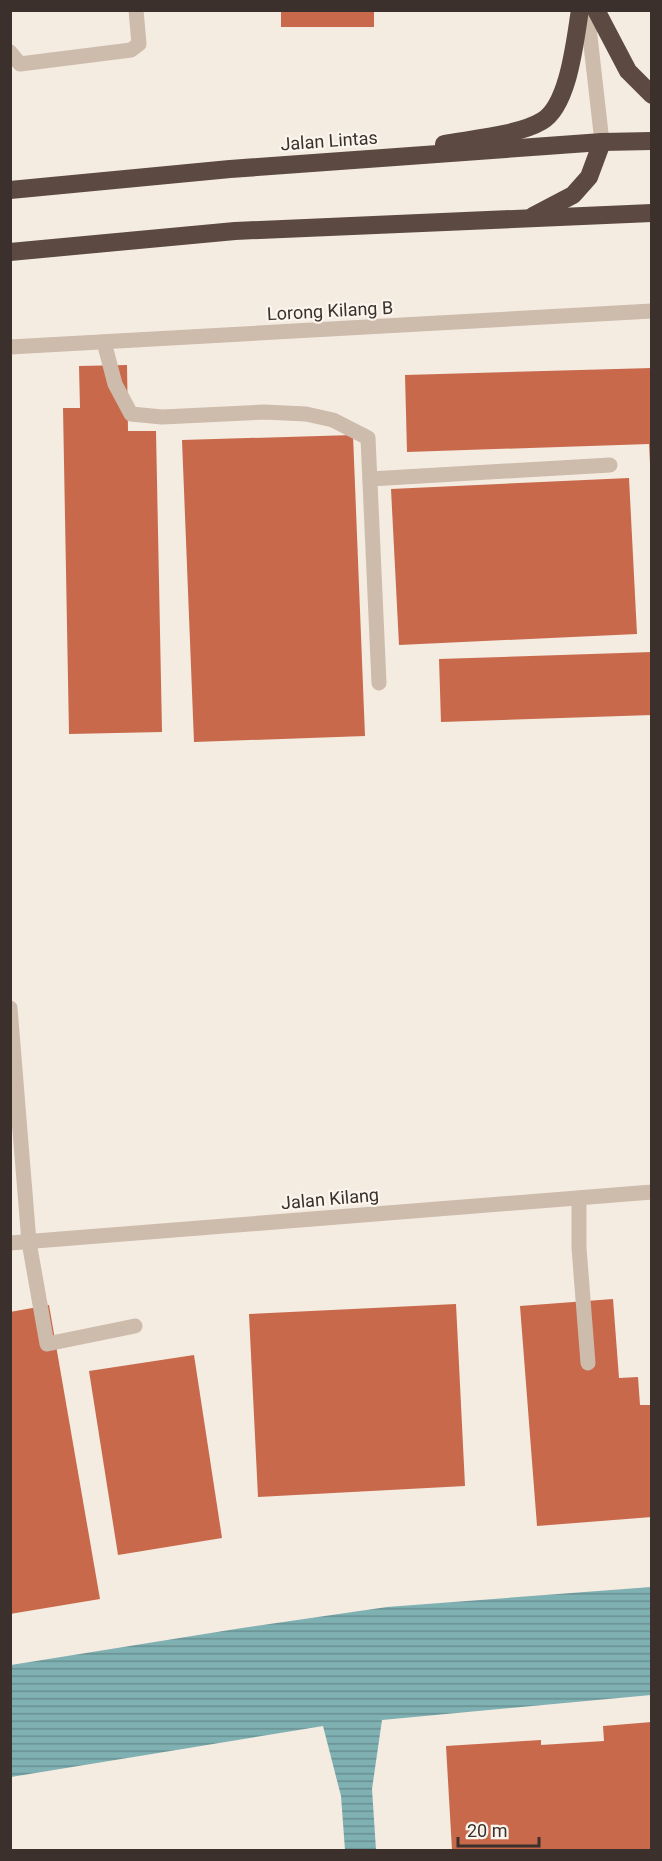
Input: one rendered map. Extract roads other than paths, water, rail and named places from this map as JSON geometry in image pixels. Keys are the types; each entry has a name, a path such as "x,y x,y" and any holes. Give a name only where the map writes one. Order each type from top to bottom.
{"highway":[{"path":"353,160 523,129 543,120 555,108 563,89 580,10"},
{"path":"596,10 628,71 651,95"},
{"name":"Jalan Lintas","path":"10,190 230,169 602,142 651,141"},
{"path":"530,218 573,195 589,177 602,142"},
{"path":"10,252 235,231 651,213"}],"street":[{"path":"10,52 20,64 131,50 139,44 136,10"},
{"path":"587,10 602,142"},
{"name":"Lorong Kilang B","path":"10,347 651,311"},
{"path":"104,342 115,384 131,414 162,417 264,412 306,414 333,420 368,438 379,683"},
{"path":"370,478 610,465"},
{"path":"10,1008 16,1140 29,1242 47,1344 135,1326"},
{"name":"Jalan Kilang","path":"10,1243 651,1192"},
{"path":"579,1198 579,1248 588,1363"}],"water":[{"path":"651,1587 651,1695 382,1720 372,1789 376,1850 345,1850 341,1796 323,1726 11,1777 11,1665 387,1607"}]}
